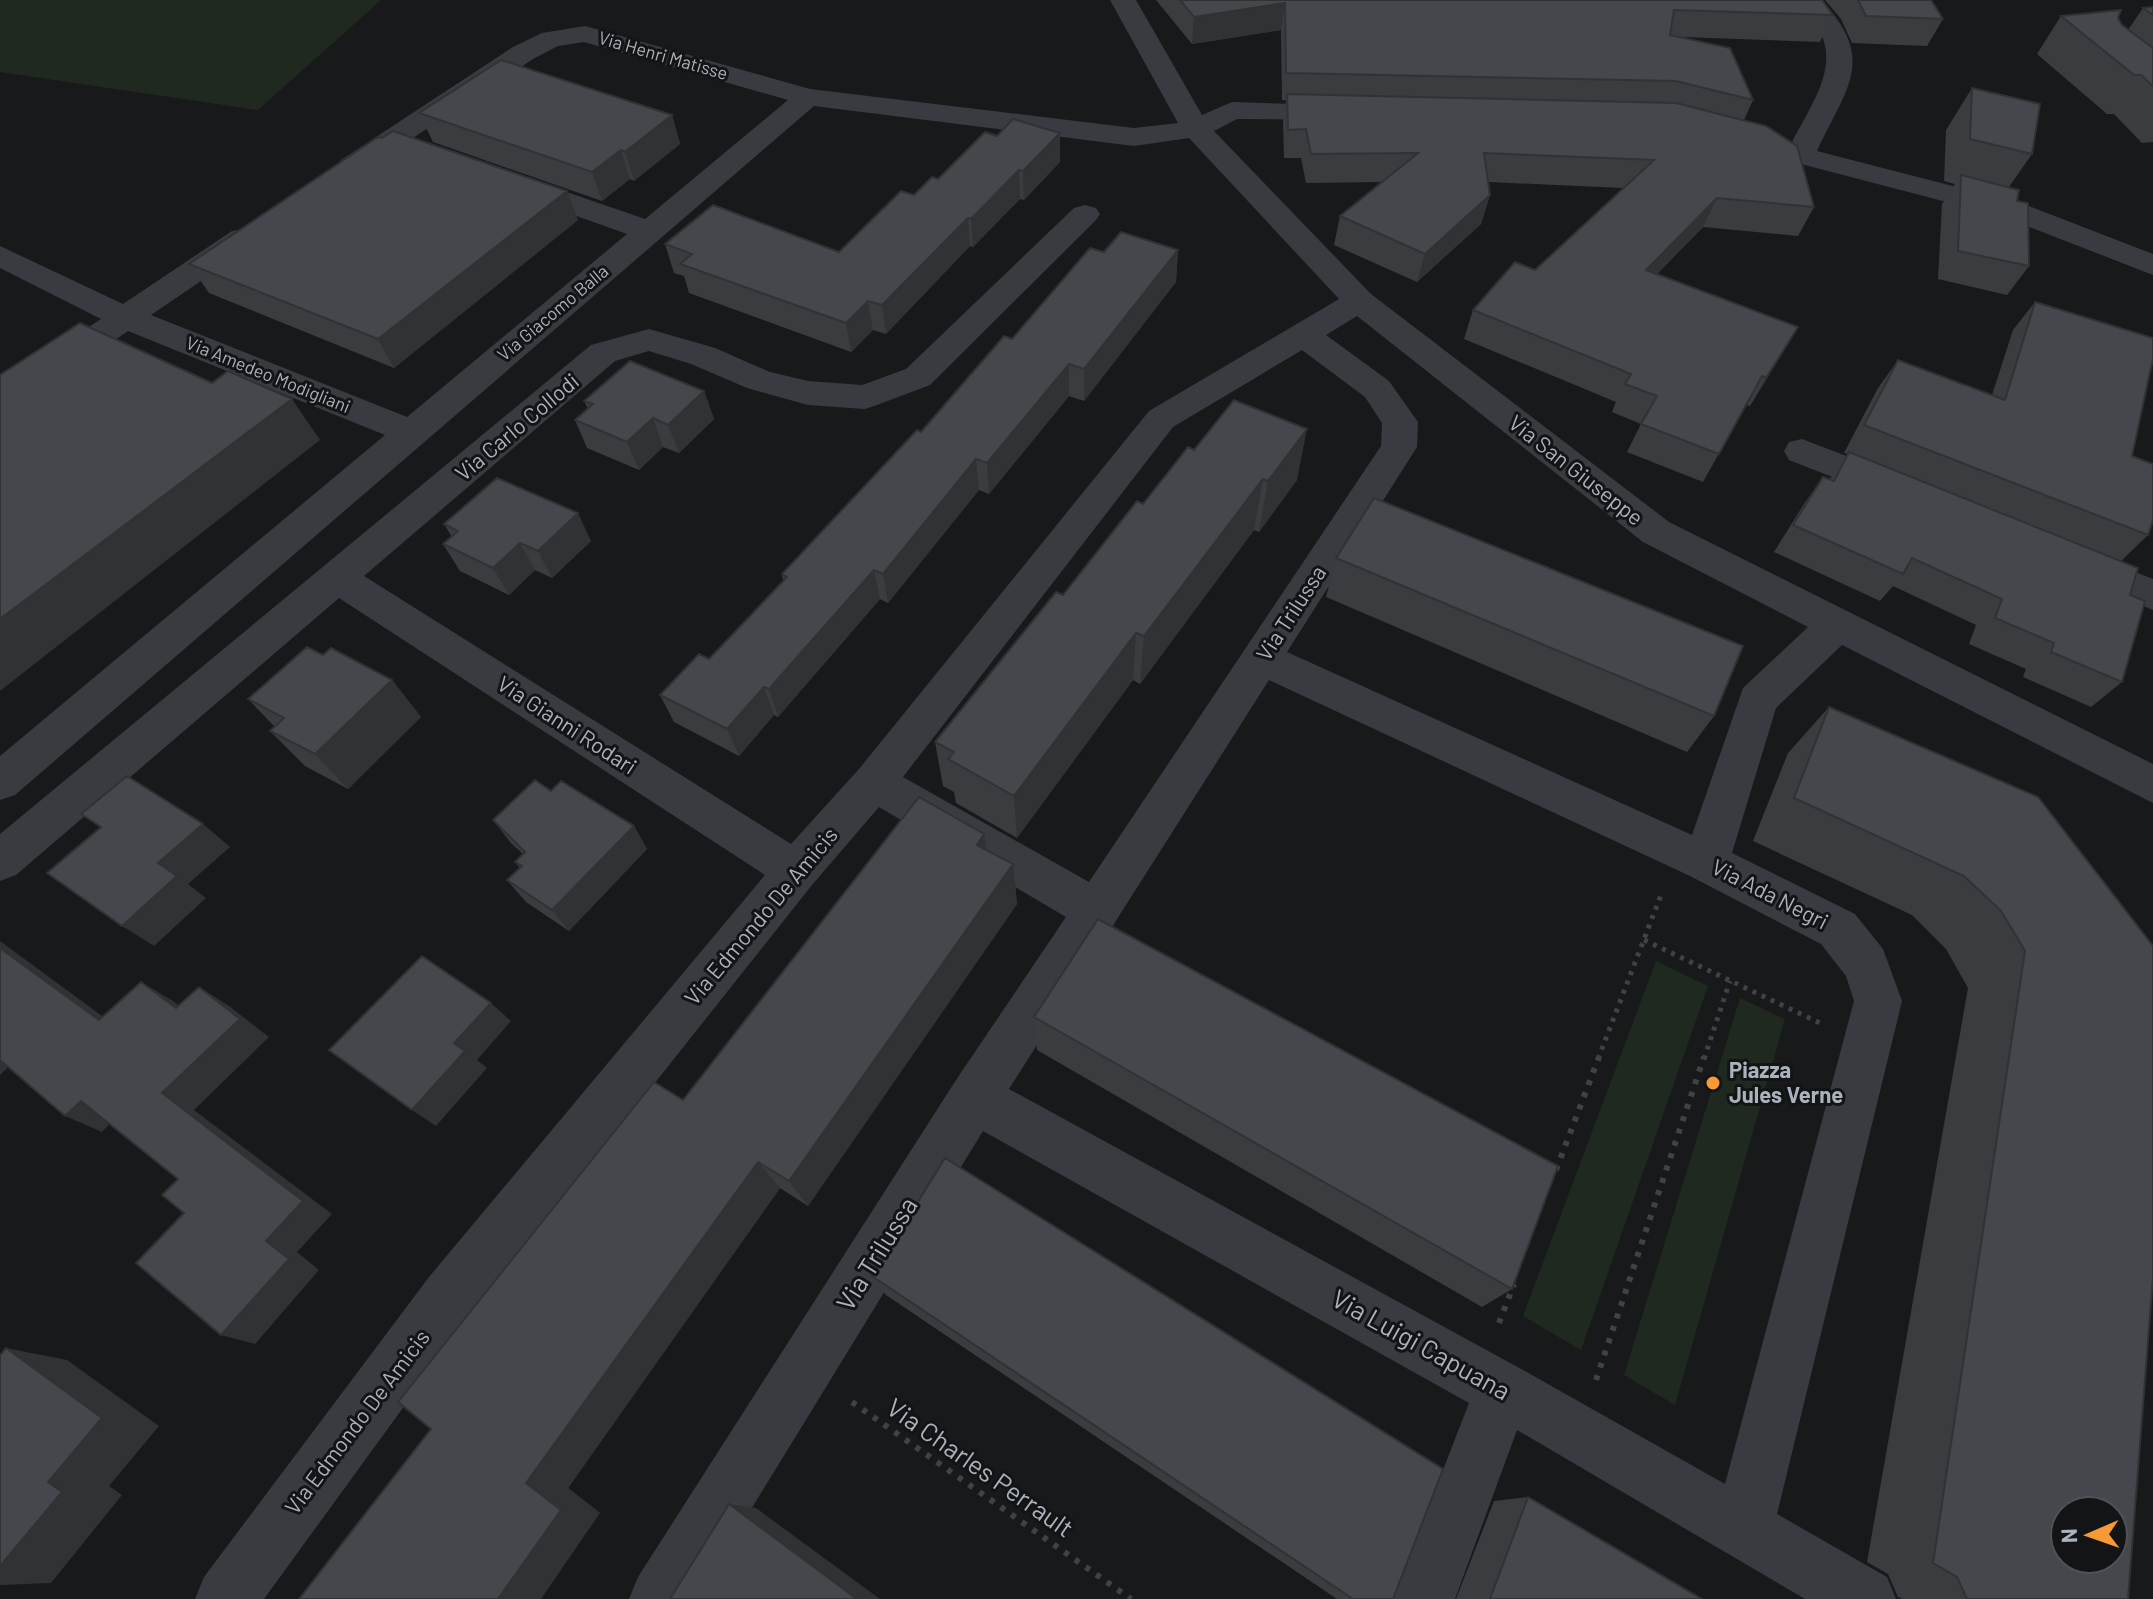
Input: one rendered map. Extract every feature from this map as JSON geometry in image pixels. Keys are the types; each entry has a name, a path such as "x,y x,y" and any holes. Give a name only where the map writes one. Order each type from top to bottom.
{"street":[{"name":"Via San Giuseppe","path":"1123,0 1196,129 1359,301 1656,532 2153,785"},
{"path":"1800,155 1841,64 1836,38 1825,18 1807,0"},
{"name":"Via Henri Matisse","path":"323,185 523,53 551,39 585,34 808,97"},
{"path":"808,97 1134,137 1196,129 1232,110 1371,113"},
{"name":"Via Giacomo Balla","path":"0,782 808,97"},
{"path":"1710,132 2015,211 2153,265"},
{"path":"390,140 419,150"},
{"path":"491,176 649,231"},
{"name":"Via Carlo Collodi","path":"0,861 339,579 603,353 649,340 703,356 759,380 808,393 865,397 918,377 1085,214"},
{"path":"0,402 270,220"},
{"name":"Via Amedeo Modigliani","path":"0,256 124,317 412,432"},
{"name":"Via Edmondo De Amicis","path":"226,1599 449,1297 796,871 874,782 1161,419 1359,301"},
{"name":"Via Trilussa","path":"660,1599 974,1098 1399,447 1400,422 1377,389 1303,334"},
{"path":"1802,451 1934,505"},
{"path":"2051,553 2153,595"},
{"name":"Via Gianni Rodari","path":"339,579 796,871"},
{"path":"1706,862 1758,700 1838,625"},
{"name":"Via Ada Negri","path":"1261,658 1706,862 1838,929 1866,965 1878,1001 1743,1529"},
{"path":"874,782 1096,910"},
{"name":"Via Luigi Capuana","path":"974,1098 1491,1384 1865,1599"},
{"path":"1424,1599 1491,1384"}],"path":[{"path":"1551,1184 1665,884"},
{"path":"1644,940 1867,1044"},
{"path":"1578,1434 1730,981"},
{"path":"1491,1384 1518,1273"},
{"name":"Via Charles Perrault","path":"805,1369 1131,1599"}],"shaded area":[{"path":"0,0 381,0 258,110 0,72"},
{"path":"1656,961 1708,986 1581,1350 1523,1316"},
{"path":"1740,998 1785,1019 1675,1405 1624,1375"}],"building":[{"path":"1180,0 1822,0 1833,15 1674,10 1670,35 1730,48 1753,100 1676,81 1286,73 1285,3 1194,17"},
{"path":"1858,0 1931,0 1943,19 1866,16"},
{"path":"2121,10 2118,18 2122,25 2153,48 2153,86 2141,75 2134,75 2061,16"},
{"path":"501,60 672,115 625,152 621,150 592,172 419,113"},
{"path":"1972,88 2040,104 2032,154 1970,139"},
{"path":"1287,94 1676,103 1766,126 1797,146 1814,207 1717,198 1646,270 1798,327 1766,378 1762,376 1719,454 1641,424 1657,396 1625,384 1631,374 1473,310 1515,262 1535,270 1654,160 1484,153 1490,195 1425,254 1340,216 1418,153 1311,154 1306,129 1288,130"},
{"path":"1013,119 1060,133 1023,171 1019,170 971,219 968,218 882,305 868,301 846,323 680,264 692,254 665,244 713,205 839,252 901,191 914,195 932,177 938,179 985,132 997,136"},
{"path":"393,131 567,191 378,339 189,264 378,137 382,138"},
{"path":"1961,175 2019,190 2017,201 2028,203 2029,266 1958,251"},
{"path":"1121,232 1178,250 1084,369 1069,364 987,463 976,459 883,574 874,570 769,689 764,687 727,729 660,695 699,654 709,659 787,577 782,574 917,430 921,432 1004,336 1012,339 1090,248 1104,252"},
{"path":"2035,302 2153,338 2153,358 2132,456 2153,464 2153,520 2148,535 1864,425 1898,360 2005,400"},
{"path":"80,323 212,383 228,371 292,399 0,619 0,375"},
{"path":"630,361 704,391 668,425 653,418 627,442 575,420 593,404 584,401"},
{"path":"1234,400 1307,429 1268,481 1263,479 1144,636 1136,633 1014,796 948,759 954,752 935,742 1056,592 1063,595 1137,501 1143,504 1188,447 1194,450"},
{"path":"1849,452 2138,568 2130,595 2145,601 2122,682 2051,652 2054,643 1995,618 2002,599 1912,558 1903,574 1793,525 1823,477 1834,481"},
{"path":"497,478 578,513 538,551 520,543 493,568 443,544 458,531 444,524"},
{"path":"1374,498 1743,646 1714,716 1336,558"},
{"path":"307,647 323,655 331,648 392,680 315,754 270,731 284,718 248,699"},
{"path":"1829,707 2038,797 2153,946 2153,1276 2128,1599 1967,1599 1957,1577 1933,1563 2025,951 2001,911 1964,876 1794,798"},
{"path":"127,776 203,824 158,863 177,876 122,926 47,873 101,827 81,814"},
{"path":"535,780 551,791 561,781 634,826 552,910 507,880 522,866 515,862 525,852 493,820"},
{"path":"919,797 984,834 977,845 1013,864 789,1181 758,1162 526,1483 561,1510 498,1599 299,1599 431,1429 398,1402 654,1082 683,1100"},
{"path":"1098,919 1558,1166 1512,1289 1034,1017"},
{"path":"0,948 99,1020 141,982 176,1008 199,987 240,1019 162,1093 303,1201 266,1241 289,1259 221,1335 136,1263 184,1213 162,1195 178,1179 81,1101 65,1116 0,1060"},
{"path":"422,956 491,1003 454,1043 465,1051 412,1110 329,1050"},
{"path":"945,1158 1443,1469 1393,1599 1353,1599 872,1276"},
{"path":"6,1348 102,1418 48,1482 62,1492 0,1566 0,1355"},
{"path":"1528,1497 1702,1599 1490,1599"},
{"path":"729,1504 857,1599 670,1599"}],"place":[{"name":"Piazza Jules Verne","path":"1713,1083"}]}
